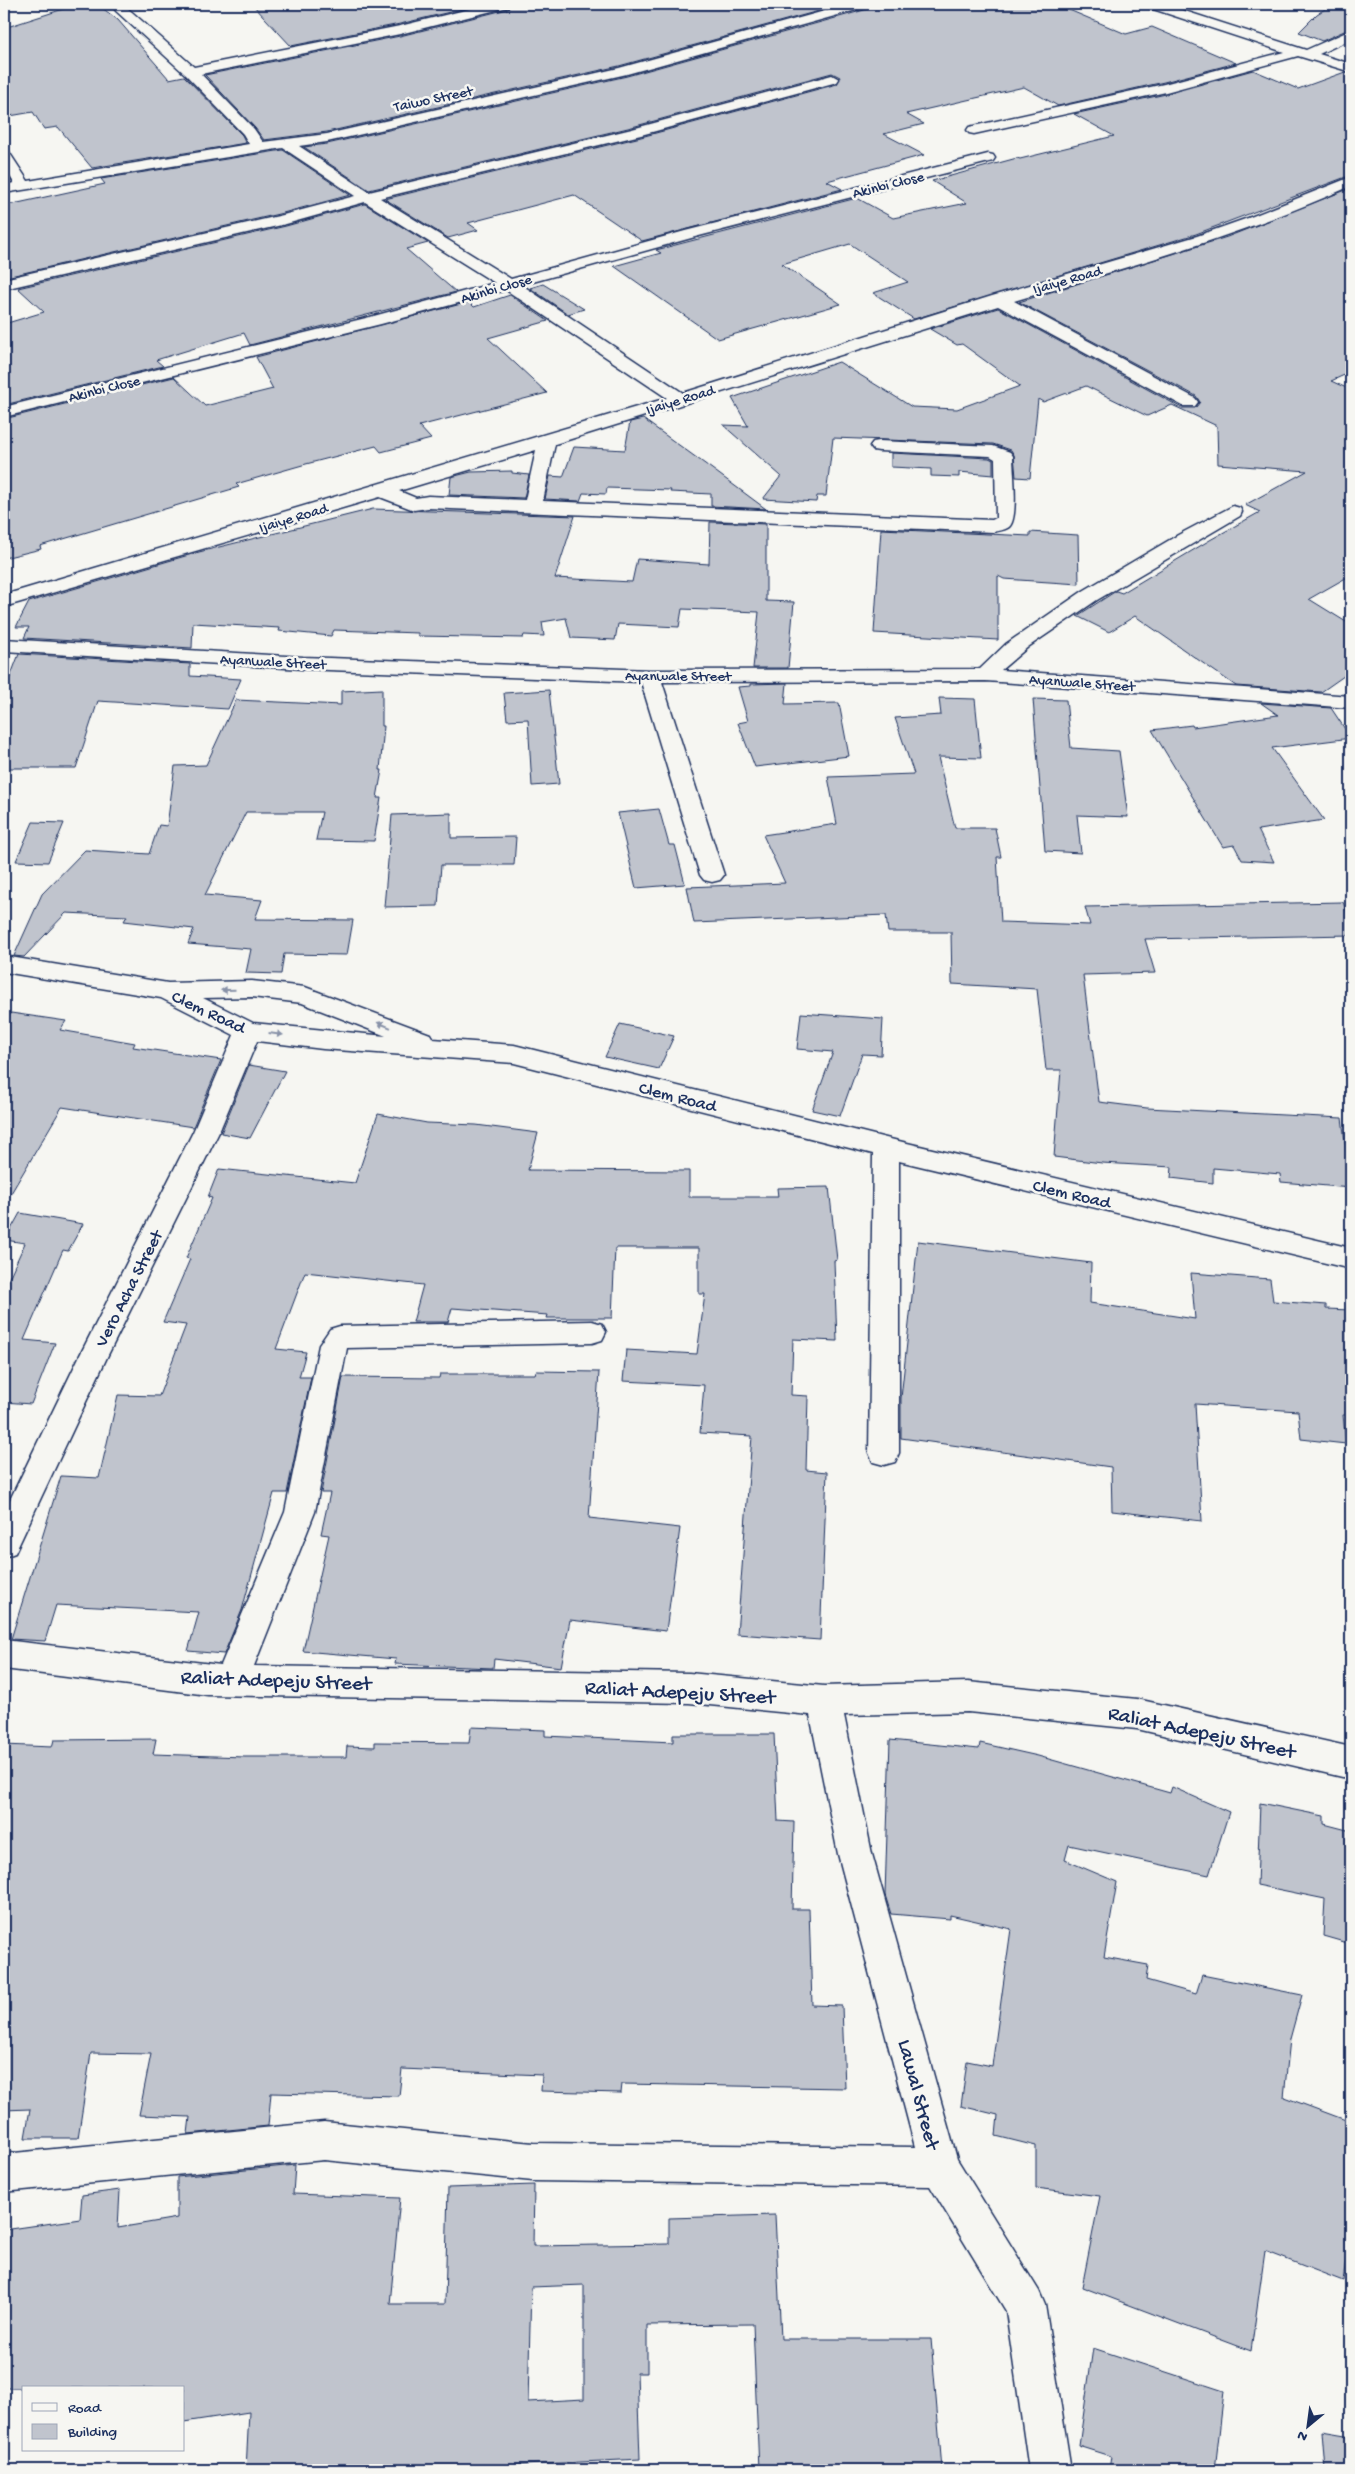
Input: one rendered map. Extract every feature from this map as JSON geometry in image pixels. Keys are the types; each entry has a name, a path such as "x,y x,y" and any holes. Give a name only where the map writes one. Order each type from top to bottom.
{"street":[{"path":"190,72 400,30 504,4"},
{"name":"Taiwo Street","path":"4,189 288,145 458,109 622,71 863,4"},
{"path":"1151,4 1226,26 1300,54 1351,68"},
{"path":"120,8 190,72 249,132 259,148"},
{"path":"974,130 1166,88 1300,54 1351,34"},
{"path":"4,284 286,219 367,197 636,132 832,79"},
{"path":"288,145 367,197 510,285 680,399"},
{"path":"4,155 23,185"},
{"name":"Akinbi Close","path":"4,412 510,285 690,234 988,158"},
{"name":"Ijaiye Road","path":"4,601 547,440 998,299 1216,236 1319,196 1351,181"},
{"path":"998,299 1189,402"},
{"path":"533,505 547,440"},
{"path":"380,490 414,504 428,502 533,505 993,526 1002,523 1005,518 1004,456 993,451 879,446"},
{"path":"986,675 998,659 1061,614 1128,572 1233,512"},
{"name":"Ayanwale Street","path":"4,645 304,663 650,676 986,675 1351,702"},
{"path":"650,676 712,875"},
{"name":"Clem Road","path":"4,964 167,992 248,1031 446,1050 514,1054 886,1148 1351,1259"},
{"path":"167,992 252,989 305,995 446,1050"},
{"name":"Vero Acha Street","path":"4,1544 94,1355 206,1132 248,1031"},
{"path":"884,1454 886,1148"},
{"path":"232,1679 300,1512 332,1350 340,1337 592,1332"},
{"name":"Raliat Adepeju Street","path":"4,1655 208,1680 689,1688 824,1701 968,1697 1137,1714 1351,1763"},
{"name":"Lawal Street","path":"824,1701 855,1854 940,2167 1026,2305 1050,2470"},
{"path":"4,2174 324,2141 533,2162 940,2167"}],"building":[{"path":"79,4 97,4 118,20 169,79 184,76 242,135 246,143 92,168 58,127 44,129 33,112 4,117 4,28"},
{"path":"252,4 483,4 400,24 291,46"},
{"path":"512,4 844,4 619,66 327,132 264,140 205,75 400,36 508,9"},
{"path":"871,4 1055,4 1126,34 1152,27 1236,63 1164,82 1058,106 1024,87 906,114 924,124 884,134 924,155 827,181 842,189 642,241 574,195 468,223 478,230 448,238 385,199 641,137 837,84 840,77 832,73 632,127 369,190 304,147 327,144 627,76 868,9"},
{"path":"1333,4 1351,4 1351,28 1322,41 1299,32 1317,14"},
{"path":"1253,70 1298,89 1345,72 1351,74 1351,175 1196,234 914,319 873,293 908,282 850,244 782,264 841,304 718,339 614,266 661,253 656,250 857,198 893,218 967,203 932,181 1017,158 1020,159 1114,136 1074,114 1166,94"},
{"path":"283,150 350,195 283,213 6,277 4,275 4,206 105,184 101,179"},
{"path":"1351,188 1351,372 1331,381 1351,390 1351,575 1309,599 1351,625 1351,671 1321,692 1236,686 1135,616 1109,632 1077,616 1116,591 1122,593 1260,512 1245,505 1307,471 1218,464 1217,426 1172,405 1147,416 1086,386 1043,402 1038,399 1030,478 1016,477 1014,455 1011,450 993,444 833,438 826,496 817,496 816,502 763,499 781,476 723,425 748,426 732,398 839,362 912,407 957,409 1020,386 962,344 957,345 930,329 998,308 1182,408 1195,408 1200,402 1196,396 1019,302 1227,237"},
{"path":"365,204 428,243 406,249 456,292 250,345 244,333 156,360 163,366 4,405 4,324 44,312 18,288 286,226"},
{"path":"543,284 584,309 568,314 530,288"},
{"path":"510,295 548,321 488,338 547,393 419,426 431,439 381,452 376,446 306,464 236,484 239,487 40,546 41,549 4,558 4,419 174,377 205,406 273,389 256,357 469,302 474,307"},
{"path":"643,419 766,509 711,506 711,494 670,492 671,490 607,488 606,494 583,493 580,501 545,499 550,476 563,477 574,447 625,450 630,422"},
{"path":"891,453 989,458 993,460 993,475 959,472 959,477 931,476 931,469 891,467"},
{"path":"512,471 512,473 529,475 524,498 449,495 451,477 471,472"},
{"path":"373,509 575,516 555,578 632,582 637,559 709,564 710,522 766,524 766,601 794,602 788,668 753,668 759,612 682,609 679,627 618,624 615,640 571,638 566,618 542,622 544,636 524,635 523,638 418,636 418,633 334,630 331,636 279,631 280,628 193,623 192,648 24,638 29,627 16,627 29,602 199,552"},
{"path":"881,529 1030,536 1030,532 1078,535 1079,584 1004,579 998,576 998,640 874,633"},
{"path":"19,654 190,664 190,676 241,679 228,709 98,701 76,768 4,768 4,693"},
{"path":"787,683 785,704 839,703 849,756 755,767 738,723 748,721 738,687 751,686 751,684"},
{"path":"382,689 382,726 384,726 380,770 382,770 377,798 381,798 374,841 316,840 322,812 246,812 205,895 262,900 255,919 353,920 347,955 284,954 281,974 246,973 251,949 188,944 194,929 124,921 127,916 66,913 24,957 14,956 42,894 85,850 149,854 159,825 167,826 175,766 206,765 236,700 341,705 341,691"},
{"path":"549,690 559,784 532,786 528,719 507,720 504,693"},
{"path":"939,698 975,699 981,758 938,757 955,828 995,828 1001,857 997,857 1001,922 1090,925 1085,907 1343,902 1351,924 1351,935 1145,939 1155,973 1083,975 1099,1102 1147,1108 1342,1118 1351,1188 1281,1182 1280,1174 1213,1168 1213,1183 1171,1178 1172,1167 1102,1163 1054,1157 1061,1070 1046,1070 1037,989 952,984 951,932 888,932 886,915 694,923 687,887 785,883 763,835 837,824 828,777 914,774 895,718 941,715"},
{"path":"1033,699 1066,700 1071,748 1119,751 1128,817 1077,815 1081,853 1045,851"},
{"path":"1261,703 1331,708 1351,738 1272,748 1324,820 1258,830 1274,862 1242,860 1234,845 1223,847 1152,730 1192,725 1193,727 1278,715"},
{"path":"659,809 669,845 675,845 685,884 636,888 618,813"},
{"path":"451,813 451,838 516,837 514,865 441,865 438,906 384,907 392,815"},
{"path":"33,822 64,823 48,862 16,861"},
{"path":"11,1013 66,1021 60,1030 135,1043 133,1047 221,1060 193,1127 62,1107 4,1205 4,1026"},
{"path":"801,1013 883,1019 881,1055 862,1054 840,1116 812,1110 833,1052 797,1049"},
{"path":"620,1024 674,1036 659,1069 605,1057"},
{"path":"249,1065 285,1071 250,1138 221,1133"},
{"path":"378,1114 427,1123 476,1125 538,1133 528,1170 689,1171 689,1197 778,1197 777,1188 829,1187 837,1260 834,1261 837,1341 793,1339 791,1395 808,1396 806,1470 827,1472 820,1640 737,1634 752,1436 700,1433 704,1385 623,1381 626,1350 697,1354 705,1294 699,1294 699,1248 615,1248 612,1318 547,1318 548,1315 452,1308 448,1322 413,1322 423,1285 305,1272 276,1349 306,1352 299,1377 311,1377 287,1493 274,1493 242,1610 224,1654 188,1651 199,1612 56,1605 45,1641 11,1639 61,1476 99,1478 118,1395 159,1396 186,1325 163,1322 190,1259 186,1258 212,1198 208,1197 219,1169 355,1183"},
{"path":"20,1213 83,1224 68,1251 63,1250 24,1340 55,1343 31,1404 4,1402 4,1289 25,1243 5,1240"},
{"path":"918,1241 1091,1263 1090,1303 1195,1319 1191,1273 1270,1279 1273,1301 1326,1305 1326,1309 1351,1310 1351,1415 1343,1415 1346,1444 1301,1439 1298,1411 1195,1404 1202,1521 1112,1511 1111,1467 901,1438 901,1398"},
{"path":"536,1371 599,1372 589,1518 680,1528 666,1631 570,1620 561,1667 494,1659 493,1668 395,1664 396,1659 303,1651 329,1535 321,1534 330,1493 321,1493 343,1377 439,1378 440,1374 535,1374"},
{"path":"471,1727 545,1730 545,1736 673,1742 673,1734 774,1734 778,1821 794,1822 792,1909 809,1909 812,2005 842,2006 845,2088 622,2084 621,2093 541,2091 542,2075 402,2069 399,2096 271,2093 268,2126 188,2134 190,2117 139,2115 151,2054 91,2053 78,2138 25,2138 30,2109 4,2110 4,1745 52,1747 54,1740 156,1739 153,1754 245,1757 346,1757 347,1746 375,1747 375,1742 469,1743"},
{"path":"890,1740 979,1749 980,1743 1038,1756 1170,1793 1172,1787 1229,1812 1209,1875 1069,1845 1065,1860 1117,1882 1104,1957 1148,1965 1146,1980 1196,1994 1202,1975 1302,1995 1290,2039 1284,2097 1351,2122 1351,2226 1343,2281 1265,2251 1251,2351 1082,2287 1100,2196 1036,2188 1036,2146 996,2136 998,2115 961,2106 967,2061 992,2066 1011,1929 950,1915 950,1919 891,1914 885,1895"},
{"path":"1260,1803 1324,1816 1324,1824 1351,1831 1351,1944 1323,1936 1325,1899 1257,1885"},
{"path":"295,2165 293,2194 400,2198 390,2304 445,2304 448,2188 534,2185 533,2246 669,2244 669,2218 775,2215 781,2339 931,2339 942,2469 759,2470 753,2324 647,2325 647,2373 637,2373 640,2459 426,2470 246,2470 249,2412 185,2422 185,2386 22,2386 22,2388 4,2388 4,2230 80,2219 82,2195 120,2190 118,2228 177,2218 177,2177","holes":["584,2285 584,2399 528,2402 531,2287"]},
{"path":"1093,2348 1224,2391 1215,2470 1109,2470 1111,2456 1079,2446"},
{"path":"1322,2431 1351,2436 1351,2470 1325,2470"}]}
